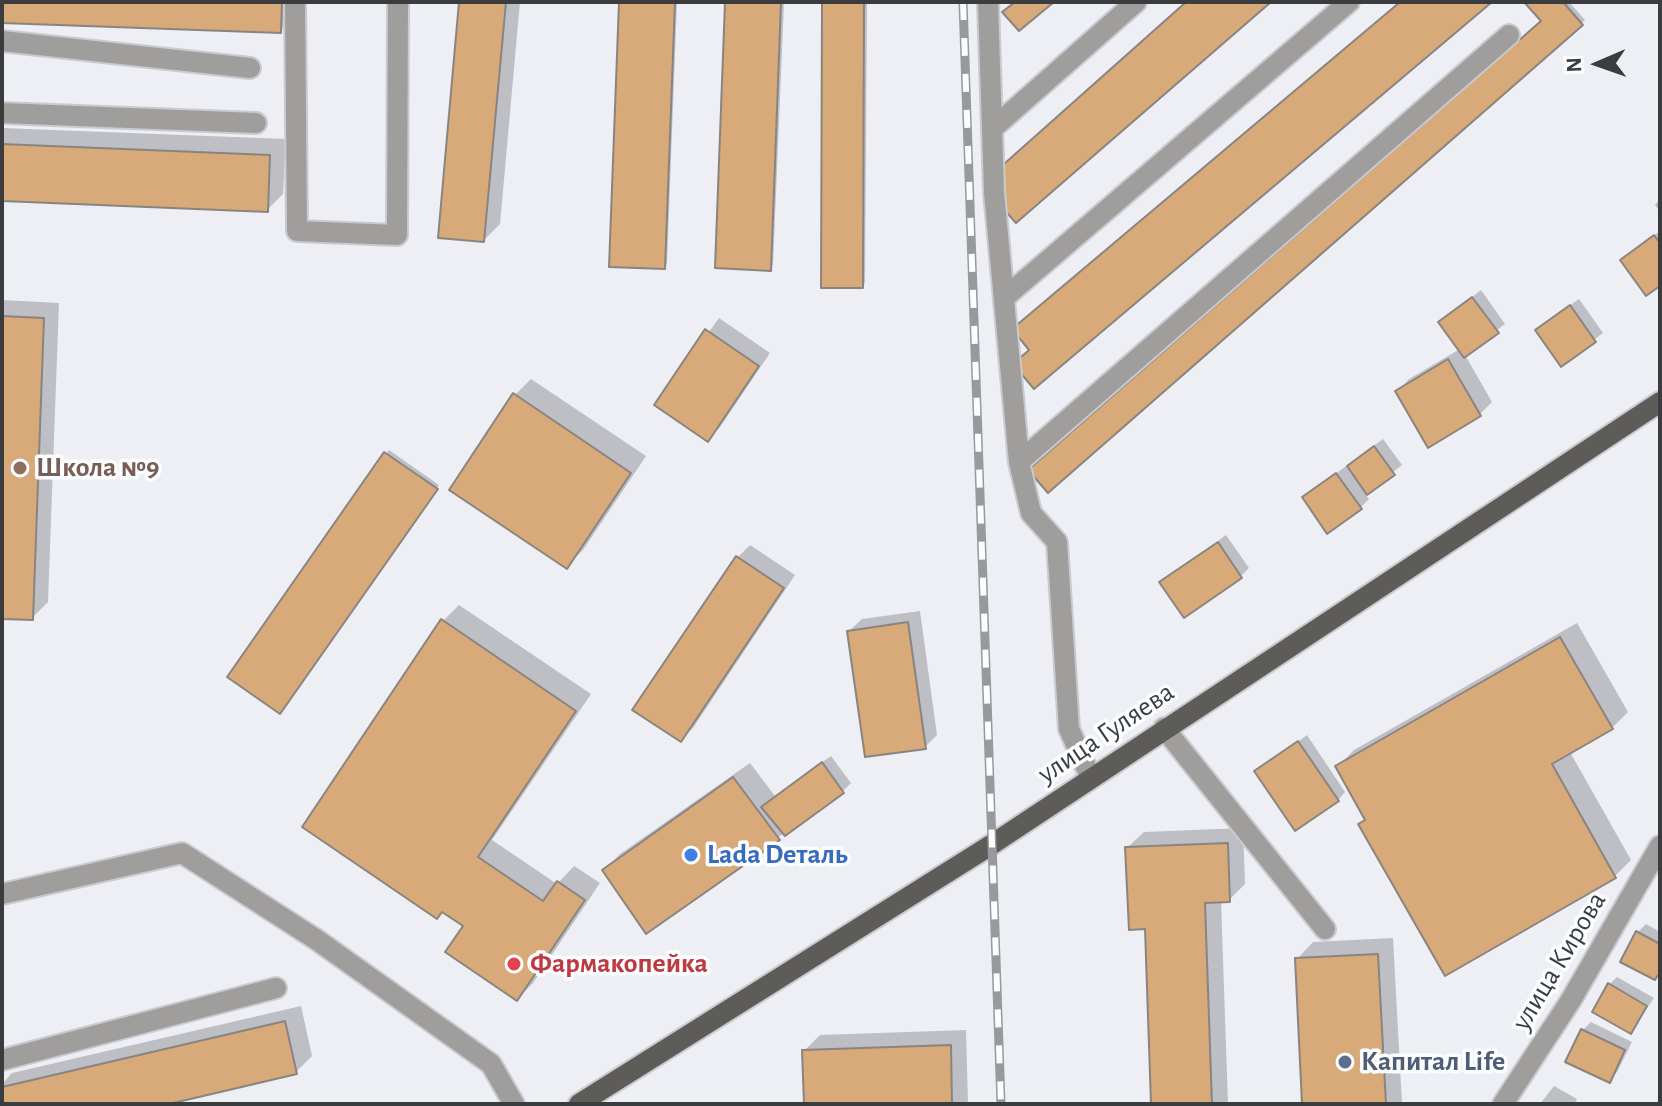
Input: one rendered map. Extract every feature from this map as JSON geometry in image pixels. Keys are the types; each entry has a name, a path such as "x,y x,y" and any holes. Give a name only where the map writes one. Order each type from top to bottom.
{"main road":[{"name":"улица Гуляева","path":"579,1104 991,845 1090,776 1660,402"}],"street":[{"path":"295,2 297,231 397,235 398,2"},
{"path":"988,2 992,129 1019,462 1031,513 1057,542 1069,729 1090,776"},
{"path":"992,129 1136,2"},
{"path":"1004,298 1349,2"},
{"path":"1019,462 1509,35"},
{"path":"2,41 250,68"},
{"path":"2,113 256,123"},
{"path":"1164,728 1325,929"},
{"name":"улица Кирова","path":"1503,1104 1571,1000 1660,846"},
{"path":"2,894 182,853 317,940 491,1064 514,1104"},
{"path":"2,1060 276,988"}],"building":[{"path":"2,2 282,2 281,33 2,23"},
{"path":"459,2 506,2 484,242 438,238"},
{"path":"619,2 675,2 665,269 609,267"},
{"path":"725,2 781,2 771,271 715,268"},
{"path":"822,2 864,2 863,288 821,288"},
{"path":"1015,2 1054,2 1019,31 1002,12"},
{"path":"1186,2 1271,2 1016,223 999,204 995,172"},
{"path":"1400,2 1492,2 1034,389 1013,364 1029,350 1012,329"},
{"path":"1524,2 1563,2 1583,25 1048,493 1028,470 1541,21"},
{"path":"2,144 270,155 268,212 2,201"},
{"path":"1654,235 1660,243 1660,286 1646,296 1620,260"},
{"path":"1472,297 1499,333 1464,358 1438,322"},
{"path":"1570,305 1596,342 1561,367 1535,330"},
{"name":"Школа №9","path":"2,316 44,318 33,620 2,619"},
{"path":"705,329 759,366 708,442 654,405"},
{"path":"1448,359 1481,416 1428,448 1395,391"},
{"path":"513,393 631,473 567,569 449,490"},
{"path":"1374,446 1395,475 1367,495 1347,466"},
{"path":"384,452 438,489 280,714 227,677"},
{"path":"1336,473 1362,509 1327,534 1302,497"},
{"path":"1218,542 1242,578 1184,618 1159,582"},
{"path":"736,556 784,588 681,742 632,710"},
{"path":"441,619 576,711 478,857 543,901 557,881 585,900 517,1001 445,952 463,926 442,912 437,919 302,827"},
{"path":"908,622 926,749 865,757 847,631"},
{"path":"1560,637 1613,729 1552,764 1616,878 1445,976 1358,824 1365,820 1335,766"},
{"path":"1298,741 1339,801 1295,831 1254,771"},
{"path":"822,762 844,793 785,836 761,807"},
{"name":"Lada Dеталь","path":"733,777 780,840 646,934 602,870"},
{"path":"1228,843 1230,902 1205,903 1212,1104 1151,1104 1145,929 1129,930 1125,847"},
{"path":"1636,931 1660,944 1660,972 1655,980 1620,962"},
{"path":"1378,954 1386,1104 1302,1104 1295,958"},
{"path":"1608,983 1647,1006 1631,1034 1592,1012"},
{"path":"285,1021 297,1074 169,1104 2,1104 2,1087"},
{"path":"1581,1029 1625,1050 1610,1083 1565,1062"},
{"path":"951,1045 952,1104 804,1104 802,1050"}],"railway":[{"path":"963,2 1001,1104"}],"place":[{"name":"Школа №9","path":"20,468"},
{"name":"Lada Dеталь","path":"691,855"},
{"name":"Фармакопейка","path":"514,964"},
{"name":"Капитал Life","path":"1345,1062"}]}
